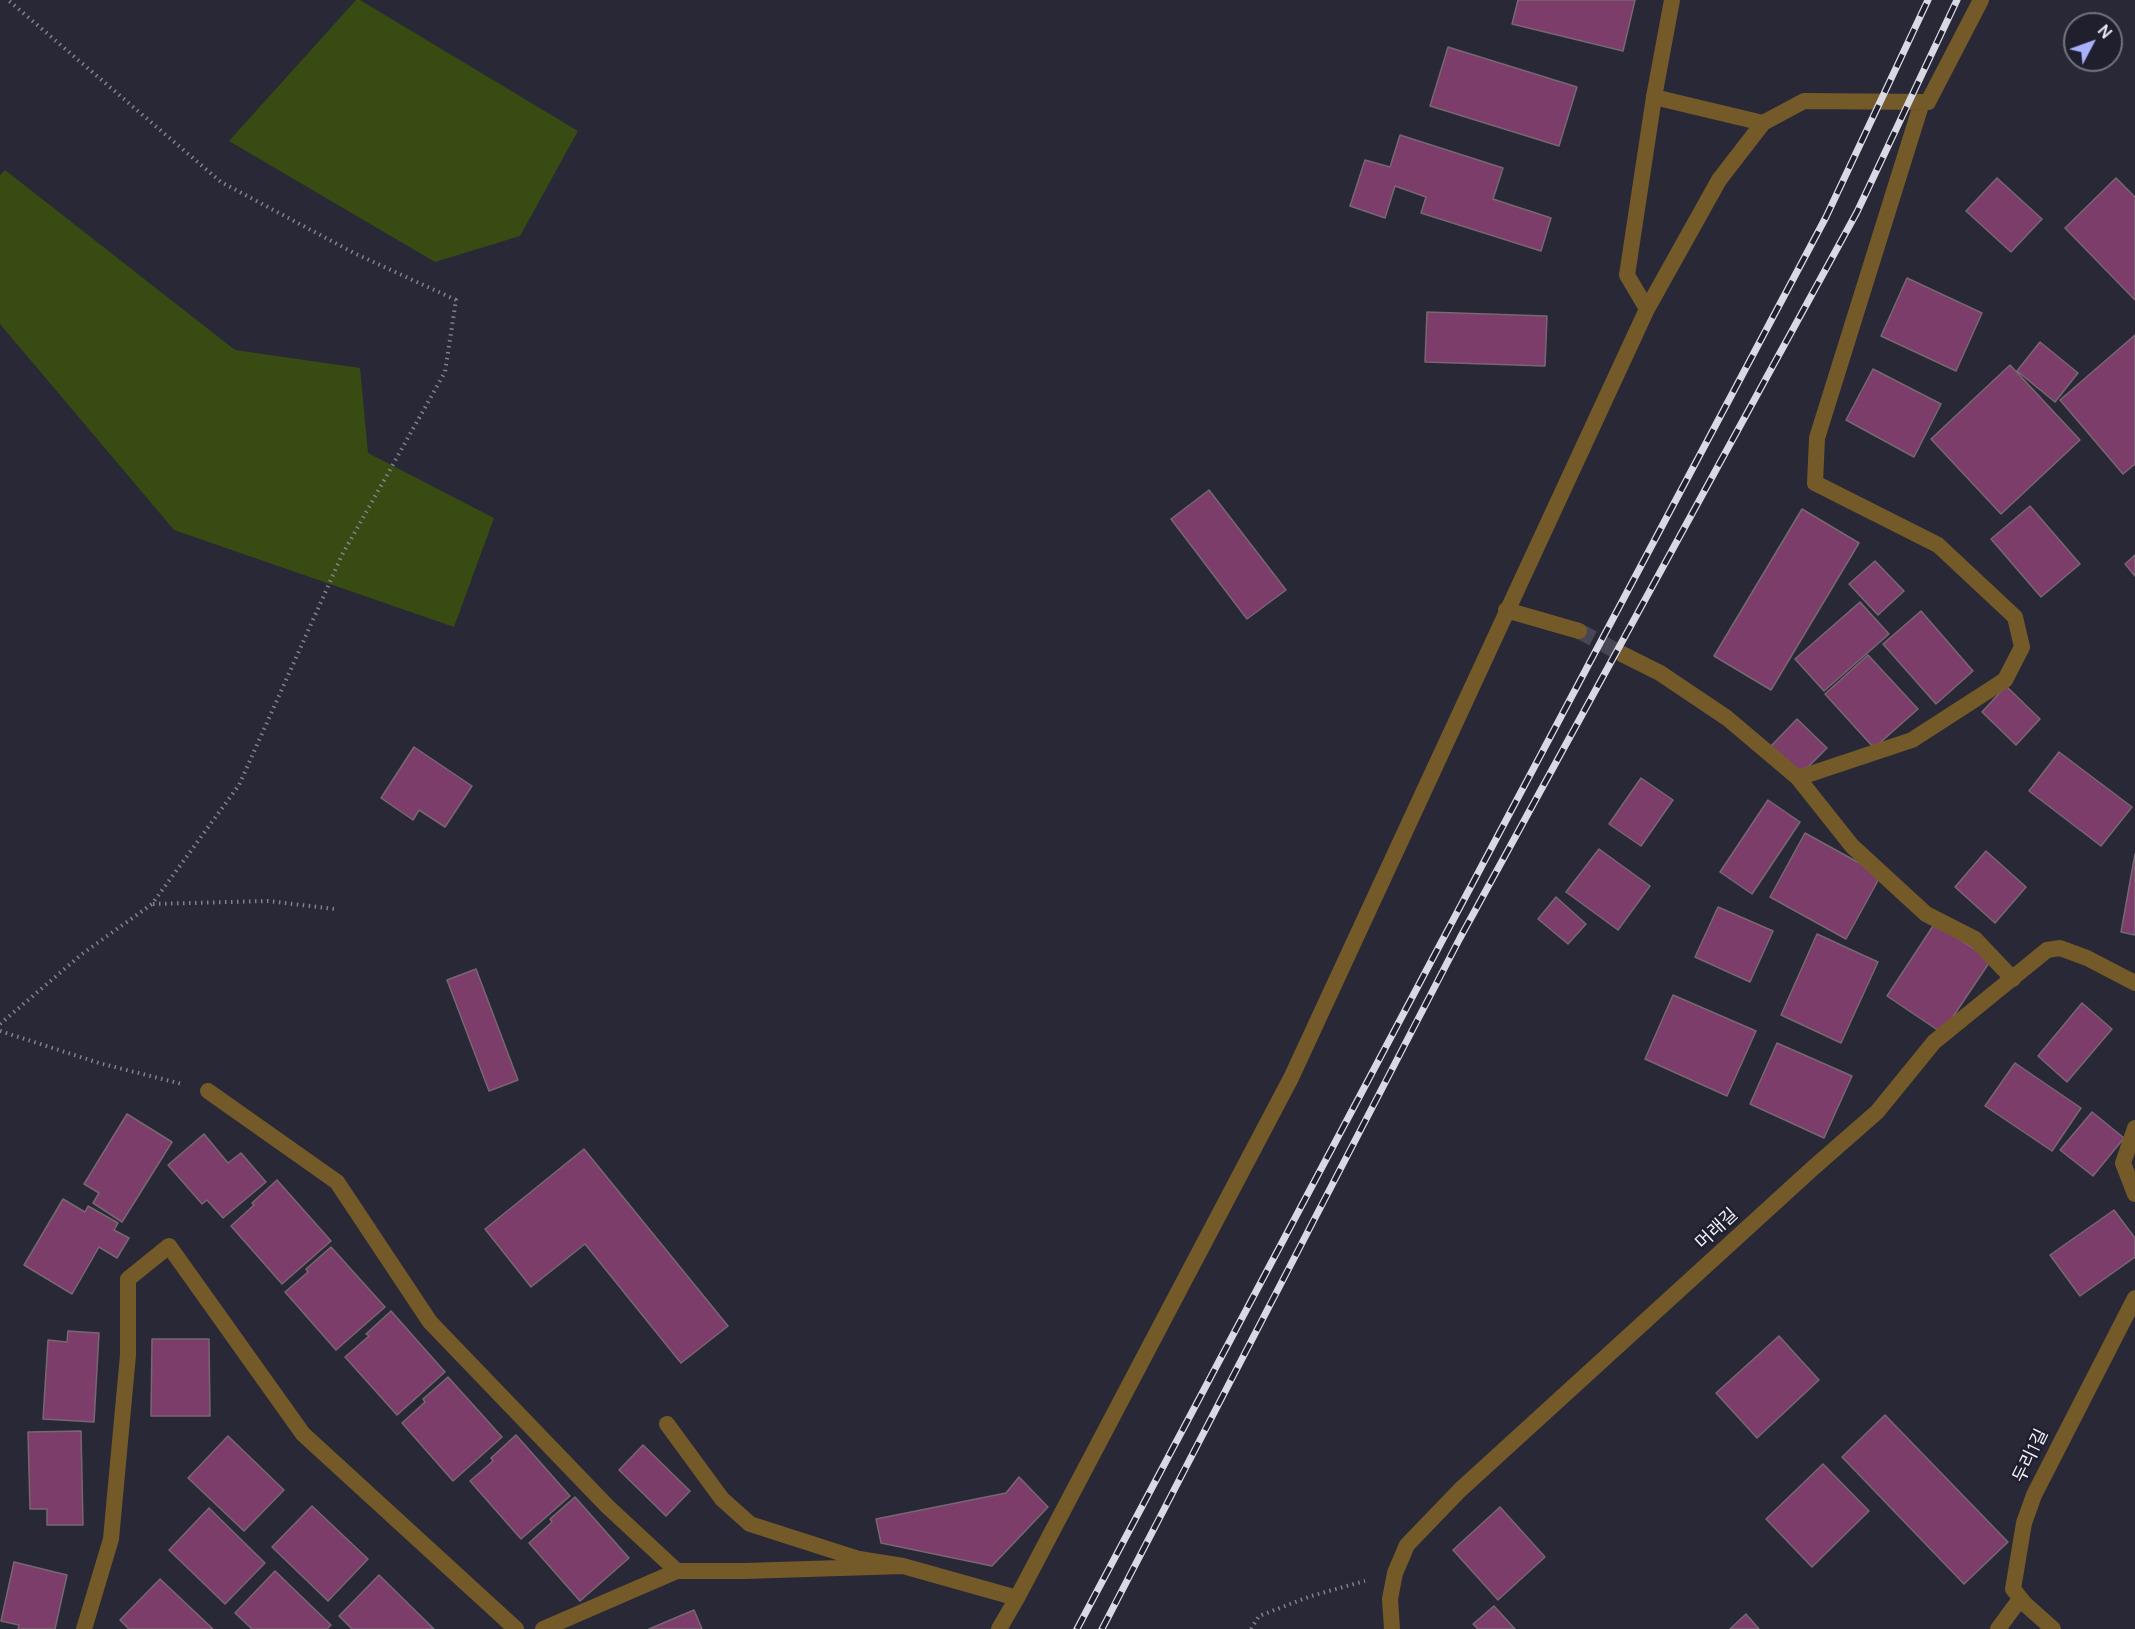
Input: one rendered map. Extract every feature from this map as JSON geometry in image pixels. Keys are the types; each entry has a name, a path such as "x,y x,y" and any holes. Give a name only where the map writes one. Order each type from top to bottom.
{"street":[{"path":"1647,309 1628,275 1654,97 1672,0"},
{"path":"999,1629 1291,1078 1647,309 1719,180 1763,123 1804,101 1928,102 1981,0"},
{"path":"1654,97 1763,123"},
{"path":"1798,778 1912,740 2005,680 2022,647 2015,617 1938,545 1815,483 1816,438 1922,102"},
{"path":"1506,610 1579,631"},
{"path":"1623,654 1660,673 1727,718 1798,778 1852,846 1926,914 1975,939 2013,979"},
{"name":"머래길","path":"1392,1629 1390,1599 1395,1573 1407,1545 1460,1490 1812,1168 1877,1112 1934,1042 2047,950 2060,948 2087,958 2135,983"},
{"path":"208,1091 337,1182 430,1322 607,1506 677,1571"},
{"path":"2135,1128 2123,1163 2135,1194"},
{"path":"84,1629 111,1539 128,1356 128,1279 169,1246 303,1434 516,1629"},
{"name":"두리1길","path":"2020,1599 2013,1588 2024,1523 2034,1495 2077,1407 2135,1298"},
{"path":"667,1424 722,1499 750,1524 860,1559 903,1566 1017,1598"},
{"path":"543,1629 677,1571 903,1566"},
{"path":"1998,1629 2020,1599 2053,1629"}],"path":[{"path":"0,1024 82,954 152,904 239,785 342,555 445,372 456,300 354,253 221,182 8,0"},
{"path":"152,904 268,901 335,909"},
{"path":"0,1031 99,1063 208,1091"},
{"path":"1251,1629 1259,1616 1311,1596 1395,1573"}],"green space":[{"path":"356,0 360,0 578,131 520,236 435,262 229,141"},
{"path":"5,170 235,350 360,368 368,453 494,518 454,627 174,530 0,324 0,175"}],"building":[{"path":"1518,0 1635,0 1623,51 1512,24"},
{"path":"1448,47 1577,87 1559,146 1430,106"},
{"path":"1400,135 1503,168 1493,199 1551,218 1541,251 1421,213 1426,197 1395,186 1385,218 1350,206 1365,160 1390,167"},
{"path":"1997,178 2042,219 2011,252 1966,211"},
{"path":"2116,178 2135,197 2135,300 2065,228"},
{"path":"1907,278 1982,313 1956,371 1881,336"},
{"path":"1427,312 1547,316 1545,366 1425,362"},
{"path":"2135,335 2135,464 2123,474 2060,400"},
{"path":"2040,342 2078,373 2055,402 2017,371"},
{"path":"2010,365 2080,440 2001,514 1931,439"},
{"path":"1873,369 1941,404 1914,457 1846,420"},
{"path":"1209,490 1286,590 1247,619 1171,519"},
{"path":"2030,506 2080,564 2041,597 1991,539"},
{"path":"1802,509 1859,543 1771,690 1714,656"},
{"path":"2135,555 2135,576 2125,564"},
{"path":"1875,561 1904,591 1878,615 1849,584"},
{"path":"1860,602 1889,634 1824,691 1795,659"},
{"path":"1921,611 1973,671 1936,704 1883,644"},
{"path":"1868,655 1918,709 1874,748 1825,694"},
{"path":"2006,686 2040,719 2016,745 1982,712"},
{"path":"1797,719 1827,748 1800,775 1771,746"},
{"path":"414,747 472,786 445,827 419,810 413,820 381,798"},
{"path":"2059,752 2132,807 2101,846 2029,791"},
{"path":"1641,778 1673,800 1641,846 1609,824"},
{"path":"1768,800 1800,822 1752,894 1720,872"},
{"path":"1805,833 1881,875 1846,939 1770,897"},
{"path":"1599,849 1650,886 1618,930 1566,892"},
{"path":"1986,851 2026,887 1995,923 1955,887"},
{"path":"2135,854 2135,935 2121,932"},
{"path":"1556,897 1586,924 1568,944 1538,919"},
{"path":"1718,907 1773,931 1750,982 1695,957"},
{"path":"1935,923 1991,960 1942,1033 1887,996"},
{"path":"1817,934 1878,962 1841,1043 1781,1015"},
{"path":"476,969 518,1080 489,1091 447,980"},
{"path":"1673,995 1756,1031 1727,1096 1645,1059"},
{"path":"2082,1003 2112,1029 2067,1082 2038,1056"},
{"path":"1777,1043 1852,1076 1824,1138 1750,1104"},
{"path":"2015,1063 2081,1108 2052,1151 1985,1106"},
{"path":"2092,1112 2124,1138 2093,1176 2060,1150"},
{"path":"127,1114 172,1142 122,1222 93,1203 99,1193 84,1184"},
{"path":"204,1134 228,1163 241,1153 266,1182 223,1218 207,1200 202,1204 168,1165"},
{"path":"584,1149 728,1326 681,1363 585,1244 531,1287 485,1229"},
{"path":"277,1180 331,1241 282,1284 231,1226"},
{"path":"63,1199 85,1212 88,1206 118,1223 114,1230 129,1238 117,1258 99,1247 72,1294 24,1265"},
{"path":"2114,1210 2135,1238 2135,1257 2080,1296 2050,1255"},
{"path":"331,1247 385,1307 336,1350 285,1292"},
{"path":"391,1311 445,1372 397,1415 345,1357 369,1336 366,1334"},
{"path":"68,1331 99,1333 94,1422 43,1419 48,1340 67,1342"},
{"path":"1779,1336 1819,1380 1757,1438 1716,1393"},
{"path":"152,1339 209,1339 210,1416 151,1416"},
{"path":"448,1377 502,1437 453,1481 402,1423 425,1402 423,1399"},
{"path":"1885,1415 2008,1542 1964,1584 1842,1457"},
{"path":"81,1431 83,1525 47,1525 47,1509 30,1509 28,1432"},
{"path":"516,1435 570,1496 521,1539 470,1481 493,1461 491,1458"},
{"path":"228,1436 284,1490 244,1531 188,1478"},
{"path":"643,1445 690,1491 666,1516 619,1470"},
{"path":"1823,1464 1869,1511 1812,1567 1766,1519"},
{"path":"1019,1477 1048,1507 992,1566 881,1543 876,1519 1006,1493"},
{"path":"575,1497 629,1558 580,1601 529,1543 552,1522 550,1519"},
{"path":"312,1506 368,1559 328,1601 272,1547"},
{"path":"1500,1507 1545,1557 1498,1600 1453,1550"},
{"path":"209,1508 265,1563 225,1604 169,1550"},
{"path":"14,1562 67,1575 55,1629 18,1629 19,1625 1,1621"},
{"path":"275,1571 331,1625 327,1629 252,1629 235,1613"},
{"path":"379,1575 434,1629 352,1629 339,1616"},
{"path":"160,1579 213,1629 129,1629 120,1620"},
{"path":"1494,1606 1515,1629 1478,1629 1473,1624"},
{"path":"694,1610 702,1629 649,1629"},
{"path":"1746,1614 1759,1629 1730,1629"}],"tunnel":[{"path":"1579,631 1622,654"}],"railway":[{"path":"1077,1629 1826,217 1928,0"},
{"path":"1102,1629 1460,938 1857,212 1957,0"}]}
